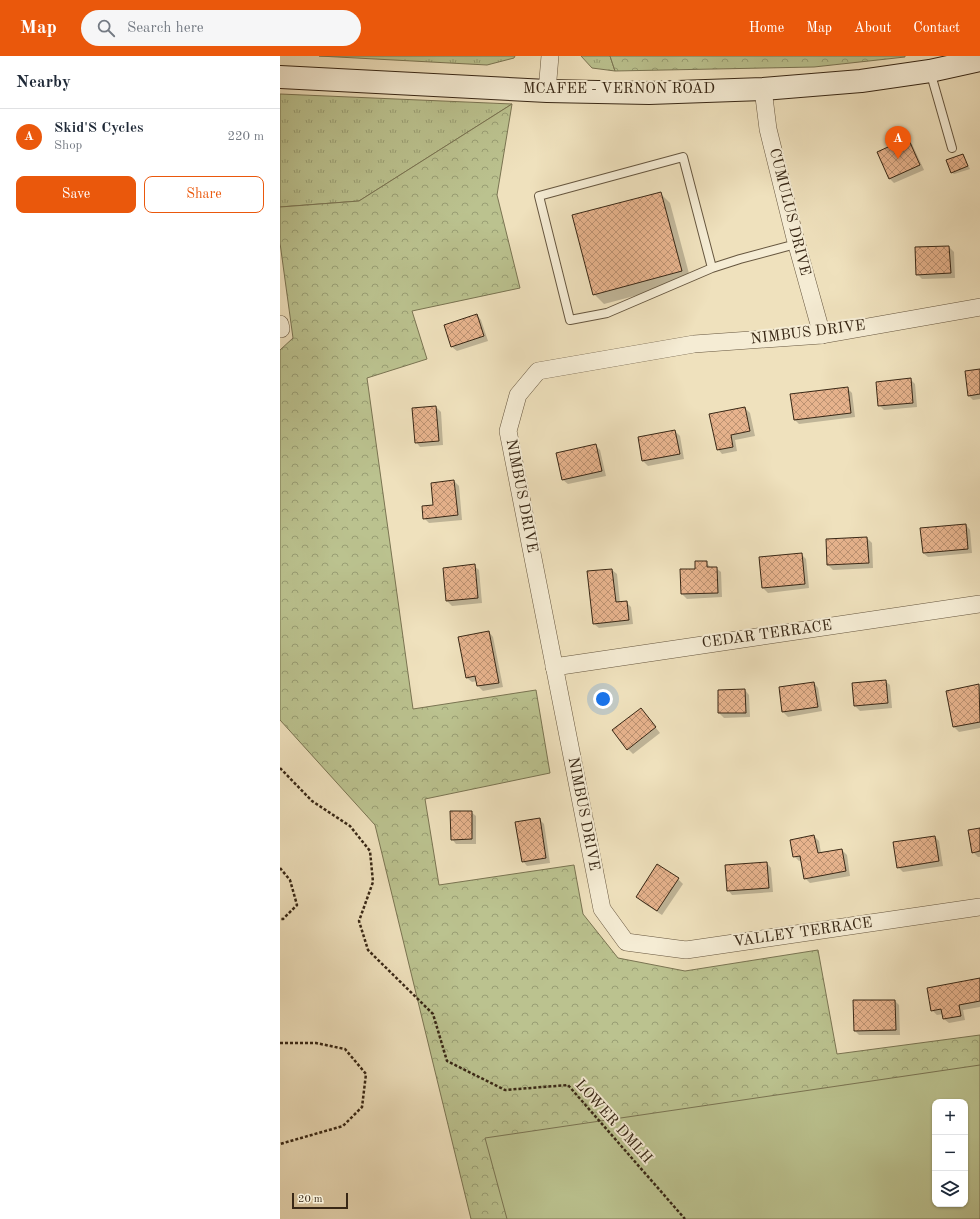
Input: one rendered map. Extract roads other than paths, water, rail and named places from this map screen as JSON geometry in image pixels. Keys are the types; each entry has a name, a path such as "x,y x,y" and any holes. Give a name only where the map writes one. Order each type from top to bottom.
{"main road":[{"name":"MCAFEE - VERNON ROAD","path":"280,77 547,91 648,93 763,88 861,81 980,60"}],"street":[{"path":"547,91 550,56"},
{"name":"CUMULUS DRIVE","path":"763,88 768,130 796,244 822,335"},
{"name":"NIMBUS DRIVE","path":"626,942 602,909 554,667 508,431 518,395 538,371 694,344 822,335 980,307"},
{"name":"CEDAR TERRACE","path":"554,667 980,604"},
{"name":"VALLEY TERRACE","path":"626,942 686,950 980,907"}],"lane":[{"path":"930,70 952,148"},
{"path":"712,268 683,157 539,196 570,320 608,313 712,268 740,258 796,244"}],"place":[{"name":"Skid'S Cycles","path":"898,159"}]}
